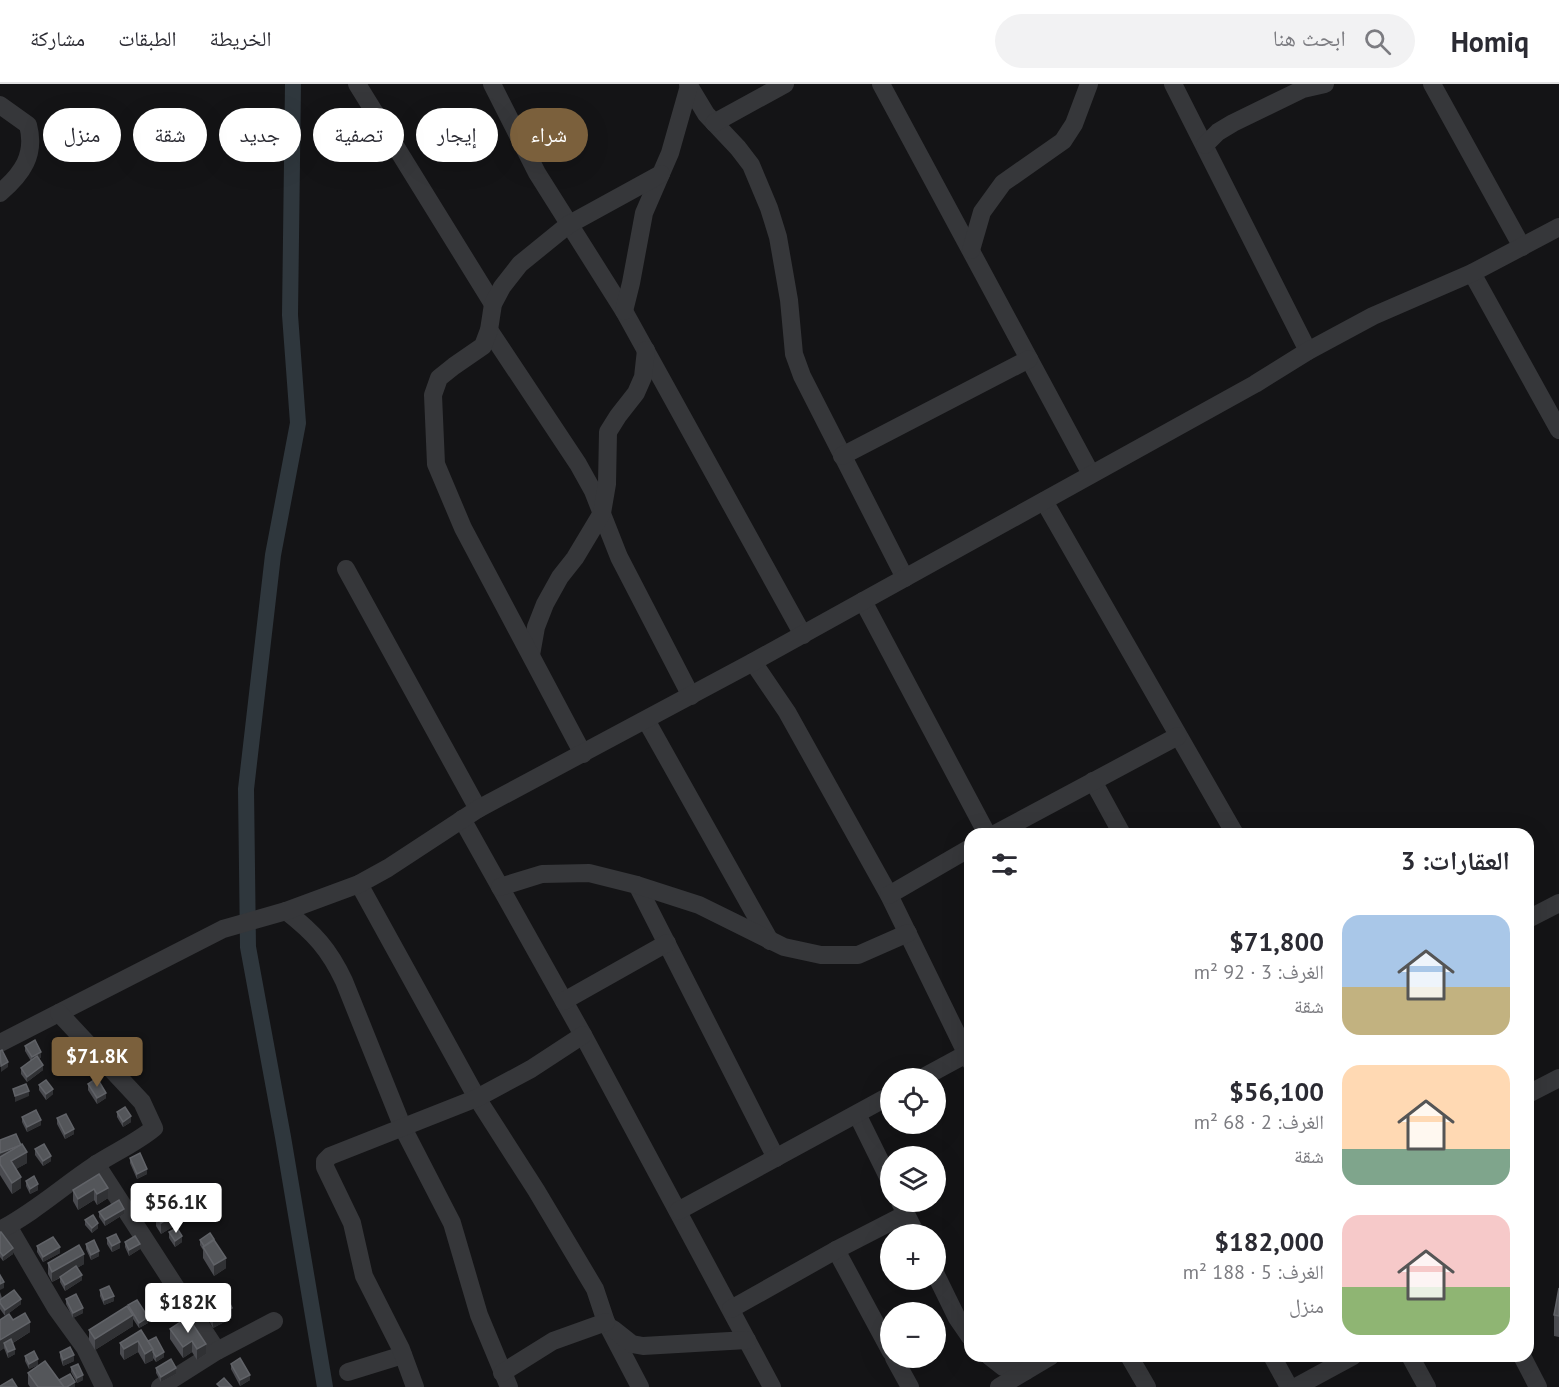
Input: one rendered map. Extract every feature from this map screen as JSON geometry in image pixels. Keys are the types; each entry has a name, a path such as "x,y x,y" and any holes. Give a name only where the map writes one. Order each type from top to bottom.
{"street":[{"path":"357,84 493,304"},
{"path":"492,84 537,173 646,350 803,634"},
{"path":"714,123 785,84"},
{"path":"881,84 1091,474"},
{"path":"971,250 982,212 1003,183 1063,141 1074,124 1089,84"},
{"path":"1173,84 1308,351"},
{"path":"1205,145 1218,132 1233,123 1304,86 1325,84"},
{"path":"1432,84 1522,247"},
{"path":"624,312 644,213 678,129 689,85"},
{"path":"689,85 706,114 751,165 778,237 789,300 794,354 802,376 905,578"},
{"path":"0,105 28,125 32,139 27,161 17,178 0,193"},
{"path":"583,754 463,528 436,464 433,395 439,378 483,346 489,330 493,304 502,287 520,264 568,225 661,174"},
{"path":"0,1043 223,929 286,911 359,884 388,868 478,809 863,602 1255,384 1308,351 1373,316 1472,273 1559,227"},
{"path":"1472,273 1559,430"},
{"path":"489,330 578,464 593,491 619,557 691,696"},
{"path":"531,655 536,627 545,604 602,513 607,484 608,432 640,385 646,350"},
{"path":"842,456 1029,359"},
{"path":"1044,501 1232,828"},
{"path":"346,569 478,809"},
{"path":"863,602 984,828"},
{"path":"753,662 787,712 889,895 964,1046"},
{"path":"646,720 770,941"},
{"path":"1006,828 1178,736"},
{"path":"1093,781 1119,828"},
{"path":"462,819 564,1000 772,1387"},
{"path":"889,895 964,851"},
{"path":"500,887 542,874 589,873 637,885 699,906 784,947 821,955 858,956 908,933"},
{"path":"359,884 477,1098 536,1190 595,1289 606,1322 640,1387"},
{"path":"637,885 776,1158"},
{"path":"1534,916 1559,903"},
{"path":"286,911 312,932 334,960 403,1128 452,1222 475,1305 506,1380 553,1341 606,1322"},
{"path":"564,1000 667,943"},
{"path":"59,1014 142,1102 154,1128 96,1164 39,1206 4,1228 85,1348 104,1387"},
{"path":"415,1387 403,1355 364,1276 352,1223 325,1167 325,1161 330,1156 477,1098 531,1070 583,1035"},
{"path":"943,1068 964,1058"},
{"path":"1534,1091 1559,1078"},
{"path":"678,1211 880,1101"},
{"path":"857,1114 880,1161"},
{"path":"96,1164 217,1351"},
{"path":"731,1309 836,1250 897,1212"},
{"path":"836,1250 880,1332"},
{"path":"943,1290 964,1328"},
{"path":"160,1387 217,1351 274,1322"},
{"path":"606,1322 632,1344 643,1346 747,1340"},
{"path":"348,1372 403,1355"},
{"path":"997,1362 1003,1367 1026,1371"},
{"path":"999,1387 1041,1362"},
{"path":"1132,1362 1147,1387"},
{"path":"1275,1362 1289,1387"},
{"path":"1296,1387 1342,1362"},
{"path":"1413,1362 1426,1387"},
{"path":"1525,1362 1538,1387"},
{"path":"900,1368 910,1387"}],"building":[{"path":"35,1040 41,1052 32,1057 25,1046"},
{"path":"75,1047 83,1060 74,1066 66,1052"},
{"path":"2,1050 8,1062 1,1066 0,1051"},
{"path":"37,1056 43,1065 27,1077 21,1068"},
{"path":"97,1078 106,1093 97,1098 88,1084"},
{"path":"46,1080 53,1089 46,1094 39,1085"},
{"path":"26,1084 29,1091 15,1096 13,1089"},
{"path":"125,1107 131,1116 123,1122 117,1112"},
{"path":"36,1110 41,1120 27,1127 22,1117"},
{"path":"66,1114 74,1129 65,1134 57,1118"},
{"path":"16,1134 21,1145 0,1153 0,1140"},
{"path":"22,1144 27,1152 11,1161 21,1177 12,1183 0,1164 0,1157"},
{"path":"44,1144 51,1156 43,1161 35,1149"},
{"path":"140,1153 147,1169 137,1174 130,1158"},
{"path":"99,1174 108,1188 97,1194 94,1189 78,1199 73,1190"},
{"path":"34,1176 38,1184 30,1189 26,1181"},
{"path":"185,1197 190,1206 161,1223 156,1215"},
{"path":"119,1200 124,1209 105,1220 99,1212"},
{"path":"93,1215 98,1223 92,1228 85,1220"},
{"path":"177,1228 182,1236 175,1241 169,1232"},
{"path":"0,1232 13,1248 3,1256 0,1252"},
{"path":"210,1233 214,1239 204,1246 200,1240"},
{"path":"116,1234 120,1242 112,1246 107,1238"},
{"path":"135,1236 140,1244 129,1250 125,1242"},
{"path":"53,1237 60,1247 43,1257 37,1246"},
{"path":"94,1240 99,1251 91,1255 86,1244"},
{"path":"214,1240 226,1258 214,1265 203,1247"},
{"path":"79,1245 84,1254 52,1272 48,1263"},
{"path":"76,1266 82,1275 65,1285 60,1277"},
{"path":"109,1286 114,1296 104,1300 100,1290"},
{"path":"1559,1288 1559,1316 1554,1315"},
{"path":"223,1289 232,1308 213,1318 203,1299"},
{"path":"14,1290 21,1299 5,1310 0,1300"},
{"path":"76,1294 83,1308 73,1313 66,1299"},
{"path":"137,1300 148,1317 139,1323 128,1305"},
{"path":"127,1306 133,1315 95,1339 89,1330"},
{"path":"25,1313 30,1322 0,1340 0,1320 9,1314 13,1320"},
{"path":"188,1317 206,1344 197,1349 192,1341 183,1347 170,1329"},
{"path":"141,1330 153,1349 145,1354 138,1341 124,1349 120,1343"},
{"path":"156,1337 164,1352 156,1357 148,1341"},
{"path":"11,1339 15,1349 8,1352 4,1343"},
{"path":"70,1347 74,1355 63,1360 60,1352"},
{"path":"34,1351 38,1359 29,1364 25,1356"},
{"path":"240,1358 250,1375 240,1380 231,1364"},
{"path":"171,1359 176,1368 161,1377 156,1368"},
{"path":"45,1361 64,1387 38,1387 28,1373"},
{"path":"78,1364 83,1375 77,1378 71,1367"},
{"path":"70,1374 75,1382 64,1387 59,1380"},
{"path":"224,1378 232,1387 220,1387 217,1384"},
{"path":"12,1379 17,1387 0,1387 0,1386"}],"waterway":[{"path":"293,84 290,315 298,423 273,555 246,789 248,947 325,1387"}]}
